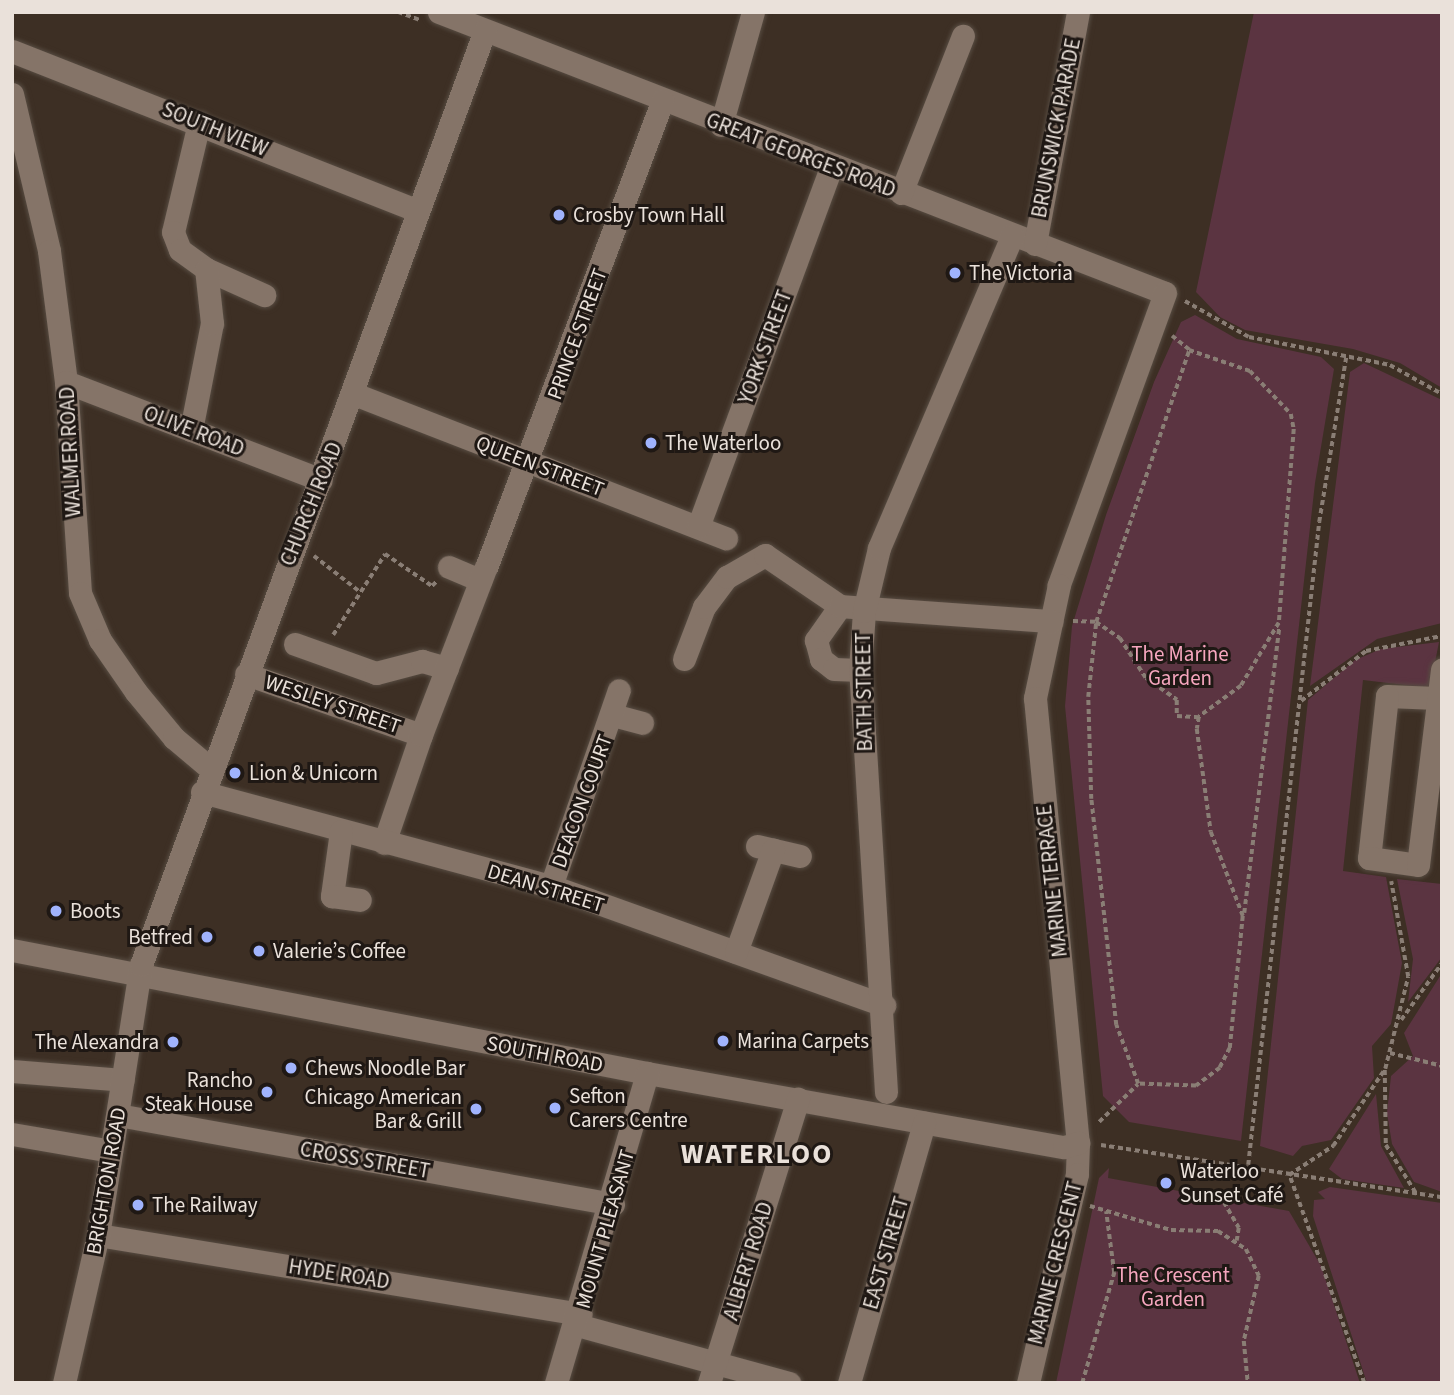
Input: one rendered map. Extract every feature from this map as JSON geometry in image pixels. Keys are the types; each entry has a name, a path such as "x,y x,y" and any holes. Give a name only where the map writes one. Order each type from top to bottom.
{"street":[{"name":"GREAT GEORGES ROAD","path":"439,12 721,125 1165,293"},
{"path":"721,125 753,12"},
{"name":"BRUNSWICK PARADE","path":"1035,244 1078,12"},
{"name":"CHURCH ROAD","path":"139,978 202,792 295,540 354,394 416,210 485,30"},
{"path":"901,192 963,36"},
{"name":"SOUTH VIEW","path":"12,51 416,210"},
{"name":"WALMER ROAD","path":"12,94 49,251 66,382 80,593 100,640 136,692 174,738 211,769"},
{"name":"PRINCE STREET","path":"484,571 530,462 662,101"},
{"path":"199,123 173,232 180,250 206,269 264,295"},
{"name":"YORK STREET","path":"698,527 831,167"},
{"name":"BATH STREET","path":"886,1092 884,1005 860,670 864,611 879,548 1012,236"},
{"path":"191,430 212,323 206,269"},
{"name":"MARINE TERRACE","path":"1078,1143 1035,698 1051,621 1165,293"},
{"name":"OLIVE ROAD","path":"66,382 321,480"},
{"name":"QUEEN STREET","path":"354,394 726,538"},
{"path":"684,659 704,607 727,577 765,555 840,606 864,611 1051,621"},
{"path":"449,567 484,571"},
{"name":"WESLEY STREET","path":"384,843 421,735 484,571"},
{"path":"840,606 816,640 821,659 834,669 860,670"},
{"path":"295,645 376,673 422,661 447,668"},
{"path":"1437,698 1387,696 1369,858 1418,865 1442,669"},
{"name":"WESLEY STREET","path":"246,674 421,735"},
{"name":"DEACON COURT","path":"551,886 613,715 619,690"},
{"name":"DEACON COURT","path":"613,715 642,723"},
{"name":"DEAN STREET","path":"202,792 551,886 884,1005"},
{"path":"341,831 332,896 360,900"},
{"path":"736,952 765,848 800,856"},
{"name":"SOUTH ROAD","path":"12,950 139,978 647,1073 1064,1147 1078,1143"},
{"name":"BRIGHTON ROAD","path":"64,1383 98,1235 139,978"},
{"path":"12,1071 123,1080"},
{"name":"MOUNT PLEASANT","path":"556,1383 579,1320 647,1073"},
{"name":"ALBERT ROAD","path":"713,1372 798,1099"},
{"name":"CROSS STREET","path":"118,1115 612,1204"},
{"name":"EAST STREET","path":"849,1383 924,1123"},
{"path":"12,1134 111,1151"},
{"name":"MARINE CRESCENT","path":"1028,1383 1071,1200 1078,1143"},
{"name":"HYDE ROAD","path":"98,1235 579,1320 713,1372 789,1383"}],"path":[{"path":"1165,293 1249,337 1390,365 1442,394"},
{"path":"1078,1143 1138,1084 1196,1086 1220,1068 1230,1048 1243,916 1279,624 1291,414 1250,371 1189,350 1153,323"},
{"path":"1138,1084 1116,1025 1091,799 1088,697 1096,622 1189,350"},
{"path":"1248,1165 1319,522 1346,357"},
{"path":"295,540 359,591"},
{"path":"326,654 359,591 385,554 432,586 449,567"},
{"path":"1051,621 1096,622 1120,638 1146,678 1177,699 1177,716 1199,717 1241,686 1279,624"},
{"path":"1300,702 1334,669 1366,650 1442,636"},
{"path":"1199,717 1197,751 1211,832 1243,916"},
{"path":"1289,1175 1333,1146 1385,1069 1398,1024 1408,961 1391,881 1394,862"},
{"path":"1398,1024 1442,963"},
{"path":"1390,1053 1442,1066"},
{"path":"1385,1069 1386,1145 1418,1194"},
{"path":"1078,1143 1248,1165 1289,1175 1442,1197"},
{"path":"1289,1175 1364,1383"},
{"path":"1071,1200 1171,1230 1218,1231 1237,1241 1259,1276 1244,1341 1248,1383"},
{"path":"1224,1202 1239,1228 1237,1241"},
{"path":"1083,1383 1114,1273 1105,1212"}],"green space":[{"path":"1254,12 1442,12 1442,388 1400,363 1353,349 1245,330 1220,317 1196,292"},
{"name":"The Marine Garden","path":"1195,315 1237,339 1321,357 1334,369 1315,483 1241,1141 1129,1122 1103,1096 1065,706 1072,626 1106,515 1154,382 1181,322"},
{"path":"1364,363 1442,400 1442,623 1377,639 1310,686 1350,372"},
{"path":"1439,642 1430,688 1363,680 1343,871 1386,877 1402,963 1391,1024 1372,1046 1374,1078 1331,1140 1302,1146 1293,1156 1260,1146 1308,700 1355,660 1381,649"},
{"path":"1397,879 1442,884 1442,957 1408,1002 1413,959"},
{"path":"1442,973 1442,1192 1414,1182 1392,1144 1387,1113 1391,1076 1413,1056 1404,1033"},
{"path":"1376,1094 1381,1146 1404,1188 1342,1179 1329,1169"},
{"name":"The Crescent Garden","path":"1109,1168 1108,1178 1289,1211 1321,1266 1360,1383 1056,1383 1099,1178"},
{"path":"1330,1187 1442,1203 1442,1383 1367,1383 1313,1216 1314,1200 1325,1199 1318,1192"}],"place":[{"name":"Crosby Town Hall","path":"559,215"},
{"name":"The Victoria","path":"955,273"},
{"name":"The Waterloo","path":"651,443"},
{"name":"Lion & Unicorn","path":"235,773"},
{"name":"Boots","path":"56,911"},
{"name":"Betfred","path":"207,937"},
{"name":"Valerie’s Coffee","path":"259,951"},
{"name":"Marina Carpets","path":"723,1041"},
{"name":"The Alexandra","path":"173,1042"},
{"name":"Chews Noodle Bar","path":"291,1068"},
{"name":"Rancho Steak House","path":"267,1092"},
{"name":"Sefton Carers Centre","path":"555,1108"},
{"name":"Chicago American Bar & Grill","path":"476,1109"},
{"name":"Waterloo Sunset Café","path":"1166,1183"},
{"name":"The Railway","path":"138,1205"}],"district":[{"name":"WATERLOO","path":"757,1154"}]}
